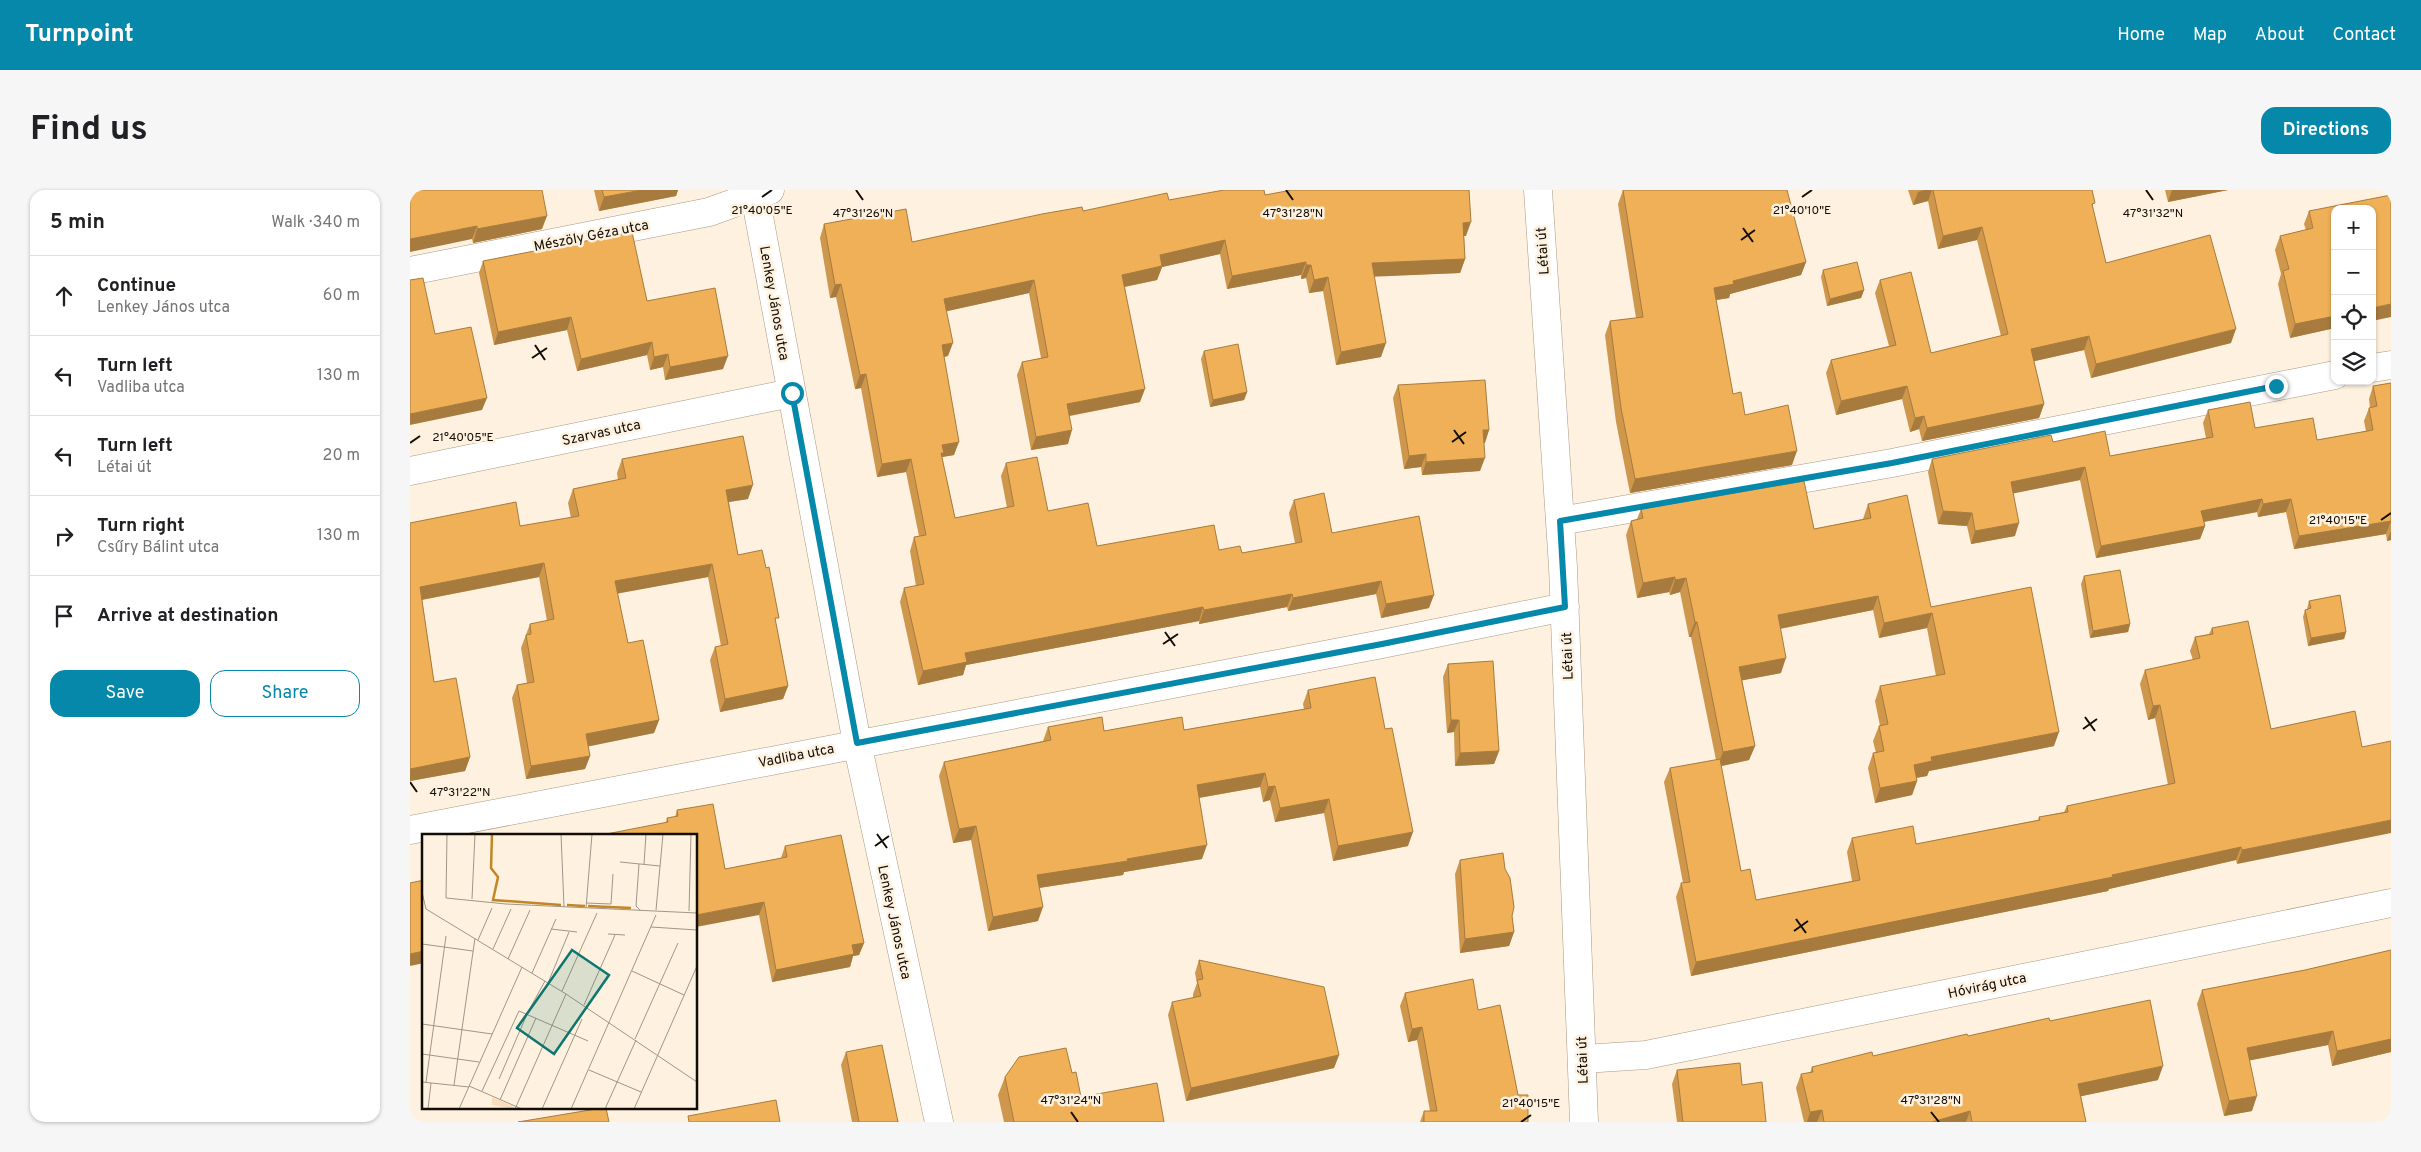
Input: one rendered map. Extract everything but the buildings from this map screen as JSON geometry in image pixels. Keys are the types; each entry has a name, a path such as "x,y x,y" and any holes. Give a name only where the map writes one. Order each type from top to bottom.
{"street":[{"name":"Létai út","path":"1538,190 1565,607 1584,1122"},
{"name":"Mészöly Géza utca","path":"410,271 709,212 760,191"},
{"name":"Lenkey János utca","path":"760,191 792,393 857,743 939,1122"},
{"path":"2376,367 2391,365"},
{"path":"1560,521 1892,463 2331,376"},
{"name":"Szarvas utca","path":"410,471 792,393"},
{"name":"Vadliba utca","path":"410,830 1382,644 1565,607"},
{"name":"Hóvirág utca","path":"1582,1060 1646,1055 2391,903"}],"route":[{"path":"792,393 857,743 1382,644 1565,607 1560,521 1892,463 2276,386"}]}
